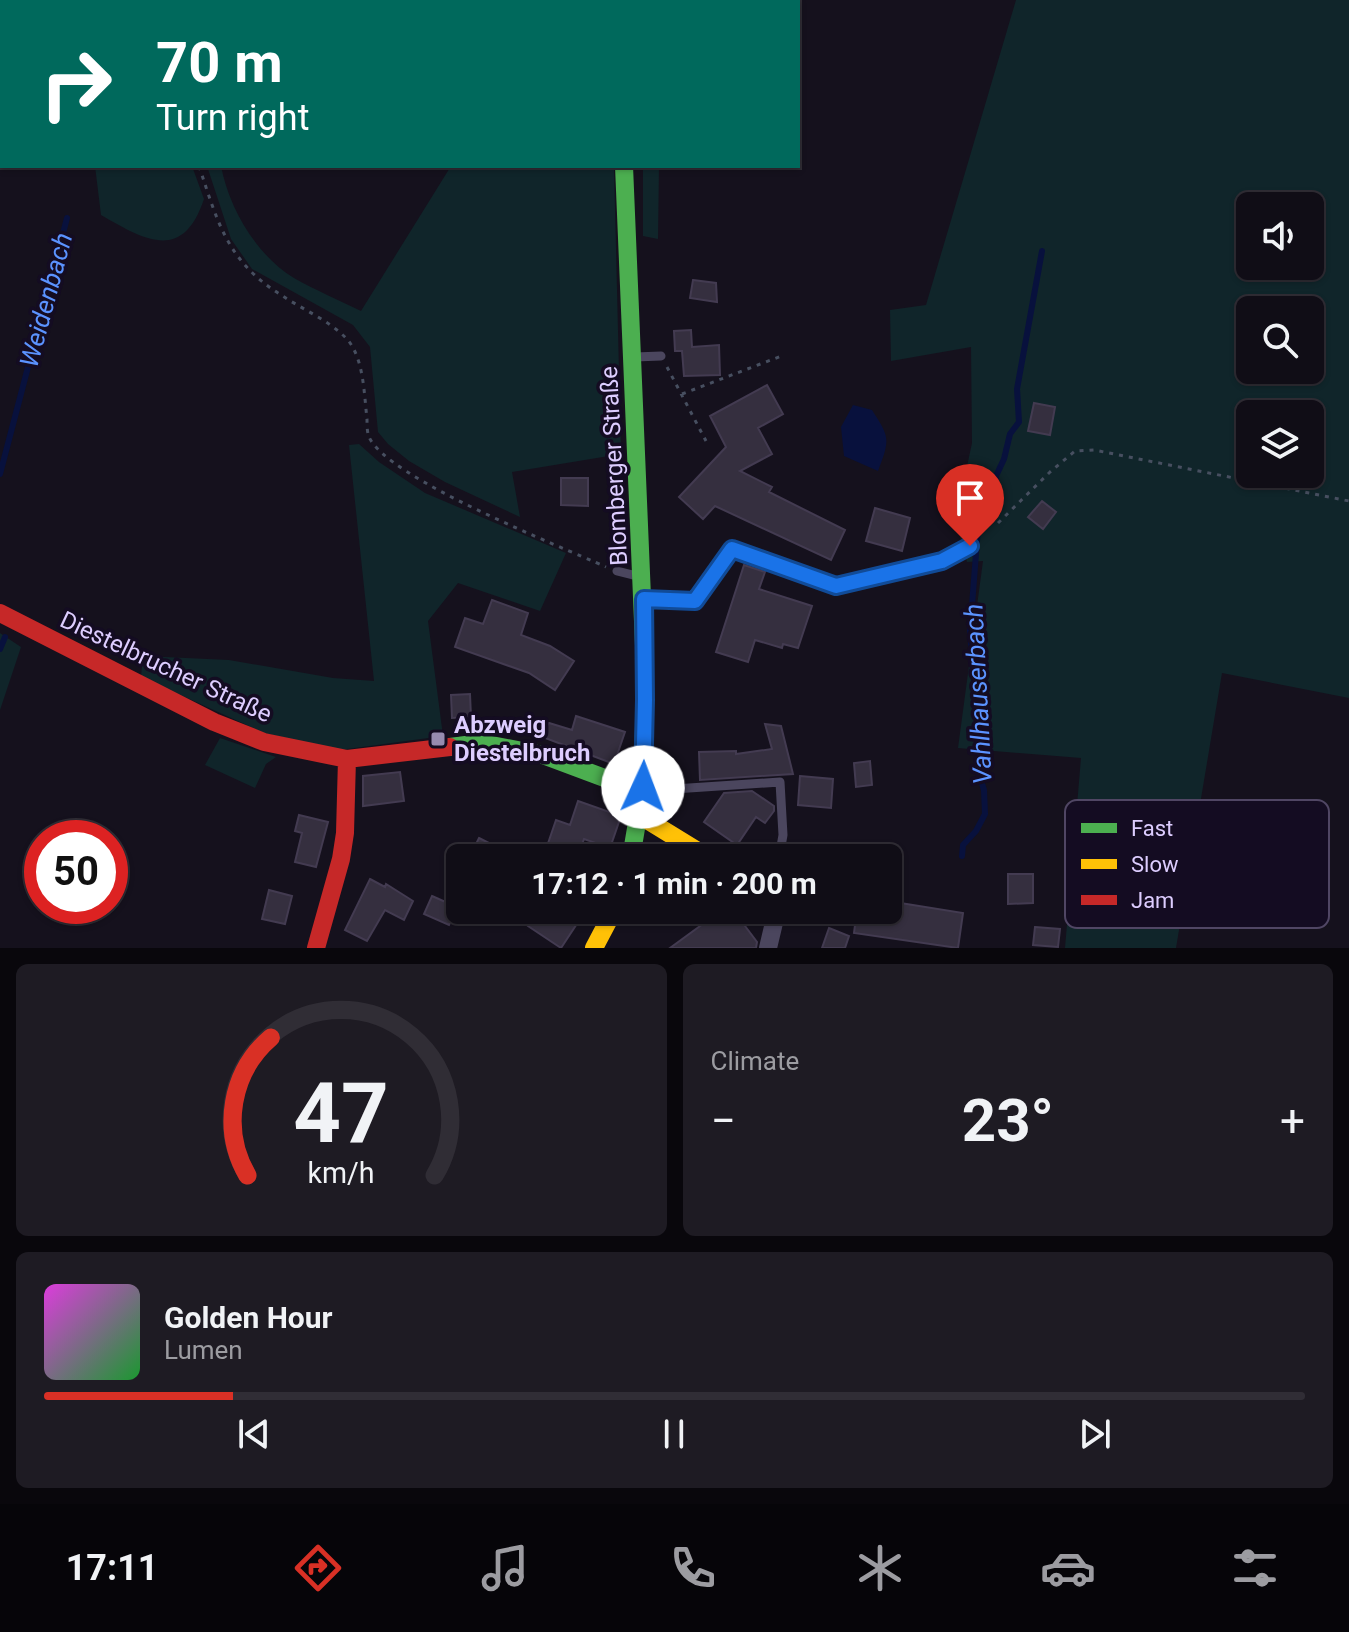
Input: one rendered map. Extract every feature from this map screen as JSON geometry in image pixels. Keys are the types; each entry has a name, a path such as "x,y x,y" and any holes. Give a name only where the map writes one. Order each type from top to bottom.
{"street":[{"name":"Blomberger Straße","path":"624,168 644,599 642,789 634,844"},
{"name":"Diestelbrucher Straße","path":"0,613 188,709 264,742 347,759 481,743 543,755 642,789"},
{"path":"316,948 341,859 345,833 347,759"},
{"path":"639,815 686,844"},
{"path":"594,948 607,924"},
{"path":"768,948 774,924"}],"lane":[{"path":"632,357 661,356"},
{"path":"644,599 695,601 732,549 836,586 942,561 970,546"},
{"path":"617,571 643,577"},
{"path":"642,789 780,782 781,844"}],"path":[{"path":"200,168 227,241 247,270 350,342 361,377 369,436 376,446 428,485 617,571"},
{"path":"682,394 784,355"},
{"path":"661,356 706,441"},
{"path":"998,523 1075,451 1094,450 1349,501"}],"green space":[{"path":"1016,0 1349,0 1349,698 1222,673 1201,800 1077,800 1081,758 958,748 983,561 967,562 957,513 972,443 971,347 891,361 890,310 926,305"},
{"path":"95,168 193,168 204,199 195,219 185,232 174,239 148,238 101,215"},
{"path":"208,168 222,168 238,214 256,244 268,257 294,278 361,311 450,168 614,168 621,454 512,472 520,517 445,482 409,461 378,432 370,347 353,325 252,269 231,239"},
{"path":"643,168 659,168 658,239 643,236"},
{"path":"359,444 379,462 425,493 566,553 540,611 458,583 428,621 443,736 340,750 264,733 141,677 143,656 229,660 333,678 374,681 349,445"},
{"path":"0,633 21,647 0,710"},
{"path":"220,738 276,757 266,764 255,788 205,765"},
{"path":"1067,928 1179,928 1176,948 1065,948"}],"shaded area":[{"path":"853,405 872,410 885,433 885,452 878,471 844,456 841,427"}],"building":[{"path":"693,280 716,283 717,302 690,298"},
{"path":"691,330 692,347 719,345 720,375 684,376 682,351 675,351 674,331"},
{"path":"767,385 783,414 758,428 772,454 740,471 772,487 769,492 845,530 831,560 715,506 703,519 679,497 726,447 710,416"},
{"path":"1034,403 1055,407 1050,435 1028,431"},
{"path":"561,478 588,478 588,506 561,505"},
{"path":"1042,501 1056,512 1043,529 1028,517"},
{"path":"875,508 910,518 902,551 866,541"},
{"path":"744,565 765,572 759,589 812,606 798,648 783,644 782,648 755,640 748,662 716,652"},
{"path":"492,600 528,613 521,635 550,646 574,661 555,690 529,673 455,647 465,618 483,624"},
{"path":"470,694 471,717 452,718 451,695"},
{"path":"576,716 625,732 614,764 540,736 549,723 572,730"},
{"path":"765,724 781,726 793,774 700,780 699,752 736,751 736,754 772,749"},
{"path":"870,761 872,785 856,787 854,763"},
{"path":"400,772 404,801 363,806 363,776"},
{"path":"800,776 833,779 831,808 798,805"},
{"path":"752,791 774,806 774,811 765,823 756,817 736,844 704,822 724,793"},
{"path":"578,801 621,816 611,844 584,839 582,844 548,844 556,820 570,825"},
{"path":"299,815 328,822 316,867 295,862 302,833 295,831"},
{"path":"479,838 491,844 476,844"},
{"path":"1008,874 1033,874 1033,903 1008,904"},
{"path":"370,879 385,887 386,884 413,901 404,920 385,910 367,941 345,930"},
{"path":"269,890 292,896 285,924 262,919"},
{"path":"432,896 446,902 446,924 424,914"},
{"path":"902,903 963,913 958,948 854,933 855,924 902,924"},
{"path":"529,924 577,924 561,948 528,926"},
{"path":"703,924 744,924 757,942 756,948 670,948"},
{"path":"1035,927 1060,929 1058,947 1033,945"},
{"path":"829,928 849,936 845,948 822,948"}],"waterway":[{"name":"Weidenbach","path":"0,474 67,218"},
{"name":"Vahlhauserbach","path":"962,856 963,845 976,831 985,814 984,790 979,774 982,710 975,692 970,631 978,528 997,498 996,476 1010,434 1019,422 1017,389 1042,251"},
{"name":"Weidenbach","path":"0,649 5,637"}],"traffic: fast":[{"path":"624,168 645,669 643,787 633,844"},
{"path":"450,747 481,743 543,755 642,792"}],"traffic: slow":[{"path":"639,815 686,844"},
{"path":"594,948 607,924"}],"traffic: jam":[{"path":"0,613 214,722 264,742 347,759 450,747"},
{"path":"316,948 341,859 345,833 347,759"}],"place":[{"name":"Abzweig Diestelbruch","path":"438,739"}],"route":[{"path":"643,787 644,599 695,601 732,549 836,586 942,561 970,546"}]}
